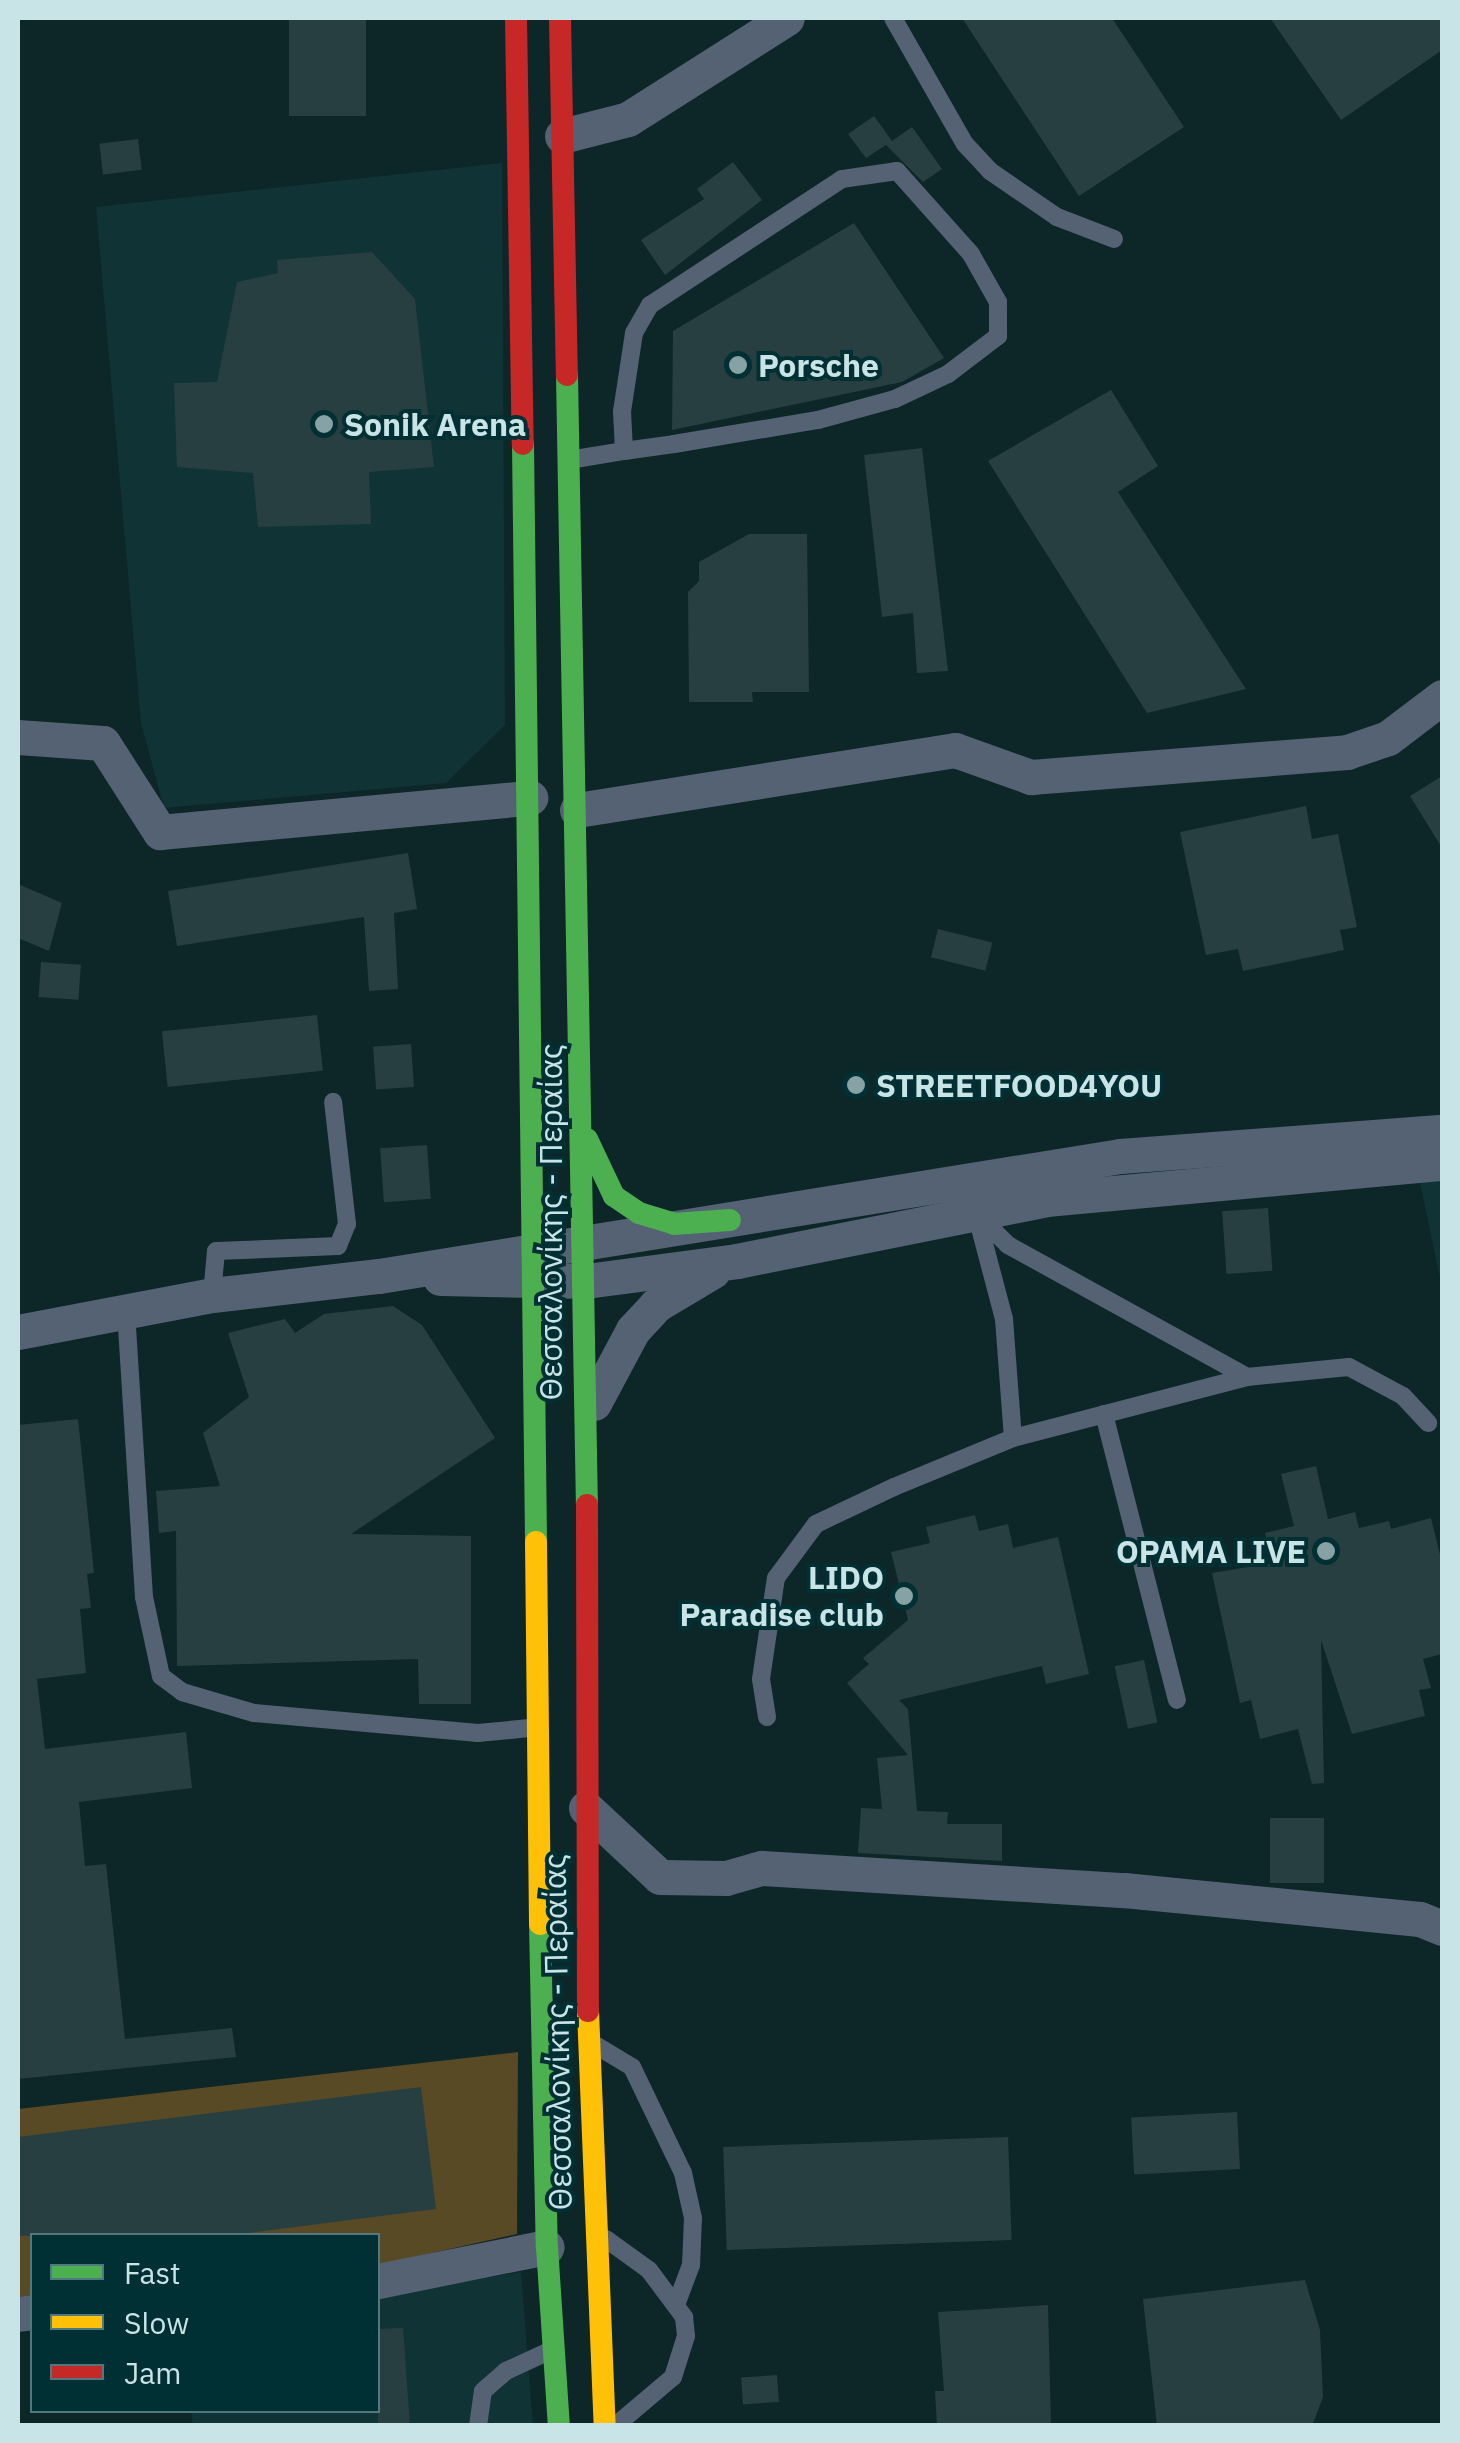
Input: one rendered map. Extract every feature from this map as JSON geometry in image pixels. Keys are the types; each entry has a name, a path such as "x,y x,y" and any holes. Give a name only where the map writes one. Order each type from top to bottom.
{"main road":[{"name":"Θεσσαλονίκης - Περαίας","path":"516,18 536,1264 536,1728 547,2247 559,2426"},
{"name":"Θεσσαλονίκης - Περαίας","path":"560,18 586,1240 583,1426 588,2040 593,2230 605,2426"},
{"path":"584,1131 614,1196 639,1213 674,1224 730,1220"}],"street":[{"path":"562,136 628,119 787,18"},
{"path":"577,810 940,751 981,754 1031,777 1347,752 1388,738 1442,697"},
{"path":"18,737 103,743 160,832 530,798"},
{"path":"18,1332 212,1294 536,1264 586,1240 1120,1156 1442,1132"},
{"path":"536,1264 586,1281 737,1261 1046,1199 1442,1163"},
{"path":"583,1426 618,1352 656,1305 737,1261"},
{"path":"586,1808 660,1876 726,1878 762,1868 1106,1888 1420,1918 1442,1928"},
{"path":"380,2281 547,2247"}],"lane":[{"path":"893,18 965,144 990,171 1057,218 1114,239"},
{"path":"570,460 818,420 895,399 948,374 998,336 998,302 971,254 897,171 872,170 842,179 650,305 634,333 622,410 624,451"},
{"path":"212,1294 216,1251 338,1246 347,1224 333,1102"},
{"path":"976,1212 1008,1246 1247,1377"},
{"path":"976,1212 1004,1319 1013,1438"},
{"path":"126,1311 144,1596 160,1676 182,1692 254,1713 478,1733 536,1728"},
{"path":"767,1717 761,1679 776,1578 816,1524 1013,1438 1247,1377 1349,1367 1402,1396 1428,1423"},
{"path":"1104,1414 1177,1700"},
{"path":"588,2040 632,2068 683,2173 692,2218 691,2265 676,2305"},
{"path":"593,2230 649,2270 676,2305 686,2336 672,2377 616,2426"},
{"path":"478,2426 483,2391 506,2371 552,2350"}],"shaded area":[{"path":"502,163 505,725 446,783 164,808 141,723 96,207"},
{"path":"1442,1172 1442,1288 1418,1173"},
{"path":"518,2052 517,2234 380,2265 380,2233 30,2233 30,2295 18,2297 18,2109"},
{"path":"521,2272 533,2425 193,2426 191,2413 380,2413 380,2296"}],"building":[{"path":"289,18 366,18 366,116 289,116"},
{"path":"962,18 1112,18 1184,127 1079,196"},
{"path":"1270,18 1442,18 1442,50 1341,120"},
{"path":"874,116 892,141 912,127 942,169 923,182 886,145 866,158 848,134"},
{"path":"138,139 142,170 103,175 99,144"},
{"path":"733,162 762,200 665,275 641,240 704,199 697,189"},
{"path":"854,223 944,358 902,382 672,430 673,331"},
{"name":"Sonik Arena","path":"372,252 415,299 434,467 369,472 371,524 258,527 253,473 177,467 174,383 217,382 237,282 278,273 277,260"},
{"path":"1111,390 1158,466 1118,492 1246,689 1147,713 988,461"},
{"path":"922,448 948,671 917,673 913,613 882,617 864,455"},
{"path":"749,534 807,534 809,692 752,692 753,702 689,702 688,592 699,581 699,562"},
{"path":"1442,776 1442,848 1410,796"},
{"path":"1306,806 1312,839 1338,834 1357,927 1340,930 1344,950 1243,971 1238,949 1206,955 1180,832"},
{"path":"408,853 417,909 394,913 398,989 369,991 364,917 177,946 168,891"},
{"path":"18,884 62,903 49,951 18,938"},
{"path":"938,929 992,943 985,971 931,957"},
{"path":"41,962 81,965 78,1000 39,997"},
{"path":"317,1015 323,1071 168,1087 162,1031"},
{"path":"411,1044 414,1087 376,1090 373,1047"},
{"path":"427,1145 431,1199 384,1202 380,1148"},
{"path":"1268,1208 1272,1271 1227,1274 1222,1211"},
{"path":"393,1306 422,1325 495,1438 351,1534 471,1536 471,1704 419,1704 418,1659 177,1666 176,1531 159,1533 156,1491 220,1486 203,1433 249,1397 228,1333 285,1319 295,1333 324,1314"},
{"path":"78,1419 94,1573 87,1574 91,1608 80,1609 86,1673 37,1679 45,1749 186,1732 192,1788 79,1802 85,1866 106,1864 125,2039 232,2028 236,2057 18,2079 18,1425"},
{"path":"1316,1466 1328,1519 1355,1512 1359,1528 1389,1521 1391,1529 1431,1518 1442,1563 1442,1654 1423,1659 1431,1688 1419,1690 1425,1716 1352,1734 1321,1640 1324,1783 1312,1784 1298,1729 1260,1739 1251,1700 1240,1703 1212,1573 1272,1563 1265,1533 1294,1526 1281,1474"},
{"path":"975,1515 979,1531 1008,1524 1013,1548 1058,1537 1089,1674 1046,1684 1042,1666 899,1700 908,1709 917,1811 948,1812 947,1824 1002,1824 1002,1861 858,1853 861,1808 882,1809 877,1758 908,1755 847,1683 869,1664 863,1658 908,1620 891,1552 930,1543 926,1527"},
{"path":"1144,1660 1157,1723 1128,1729 1115,1666"},
{"path":"1270,1818 1324,1818 1324,1883 1270,1883"},
{"path":"421,2087 436,2209 248,2233 18,2236 18,2137"},
{"path":"1237,2112 1240,2169 1134,2174 1131,2118"},
{"path":"1008,2137 1012,2240 727,2250 723,2147"},
{"path":"1305,2280 1320,2330 1323,2397 1312,2426 1157,2426 1143,2299"},
{"path":"1048,2305 1051,2426 937,2426 935,2391 944,2391 938,2312"},
{"path":"403,2328 410,2426 378,2426 380,2329"},
{"path":"777,2375 779,2402 743,2404 741,2378"}],"traffic: fast":[{"path":"567,375 587,1505"},
{"path":"523,444 536,1542"},
{"path":"587,1139 614,1196 639,1213 674,1224 730,1220"},
{"path":"540,1924 547,2247 559,2426"}],"traffic: slow":[{"path":"536,1542 540,1924"},
{"path":"588,2011 605,2426"}],"traffic: jam":[{"path":"516,18 523,444"},
{"path":"560,18 567,375"},
{"path":"587,1505 588,2011"}],"place":[{"name":"Porsche","path":"738,365"},
{"name":"Sonik Arena","path":"324,424"},
{"name":"STREETFOOD4YOU","path":"856,1085"},
{"name":"ΟΡΑΜΑ LIVE","path":"1326,1551"},
{"name":"LIDO Paradise club","path":"904,1596"}]}
